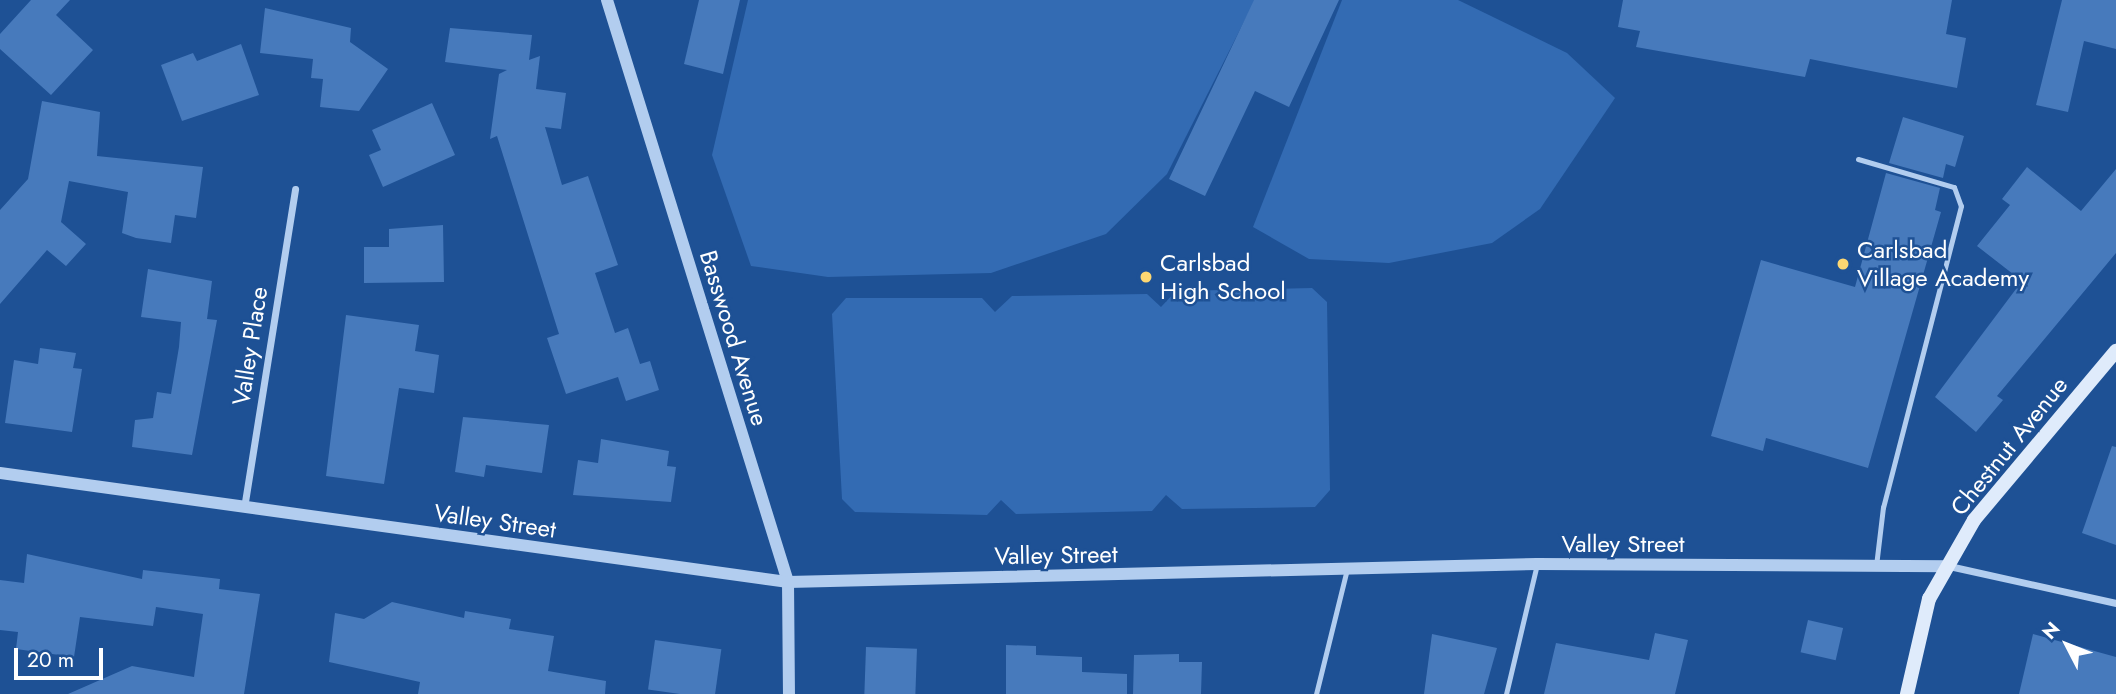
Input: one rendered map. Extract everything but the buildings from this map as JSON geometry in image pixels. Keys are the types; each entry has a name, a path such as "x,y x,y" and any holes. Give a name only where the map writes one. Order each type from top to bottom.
{"main road":[{"name":"Chestnut Avenue","path":"1907,694 1929,599 1974,520 2116,351"}],"street":[{"name":"Basswood Avenue","path":"607,0 788,582 789,694"},
{"name":"Valley Place","path":"244,509 295,189"},
{"name":"Valley Street","path":"0,473 244,509 788,582 1537,564 1948,566 2116,603"}],"lane":[{"path":"1858,159 1954,187 1961,206 1883,507 1876,566"},
{"path":"1506,694 1537,564"},
{"path":"1316,694 1347,569"}],"shaded area":[{"path":"748,0 1255,0 1167,174 1106,234 991,273 828,277 751,266 712,155"},
{"path":"1342,0 1458,0 1567,53 1615,98 1540,209 1492,243 1389,263 1309,259 1253,227"},
{"path":"1312,288 1327,302 1330,490 1315,507 1182,509 1166,495 1152,511 1016,514 1001,500 987,515 855,512 842,499 832,314 846,298 982,298 995,312 1012,296 1147,294 1161,307 1176,291"}],"place":[{"name":"Carlsbad Village Academy","path":"1843,264"},
{"name":"Carlsbad High School","path":"1146,277"}]}
